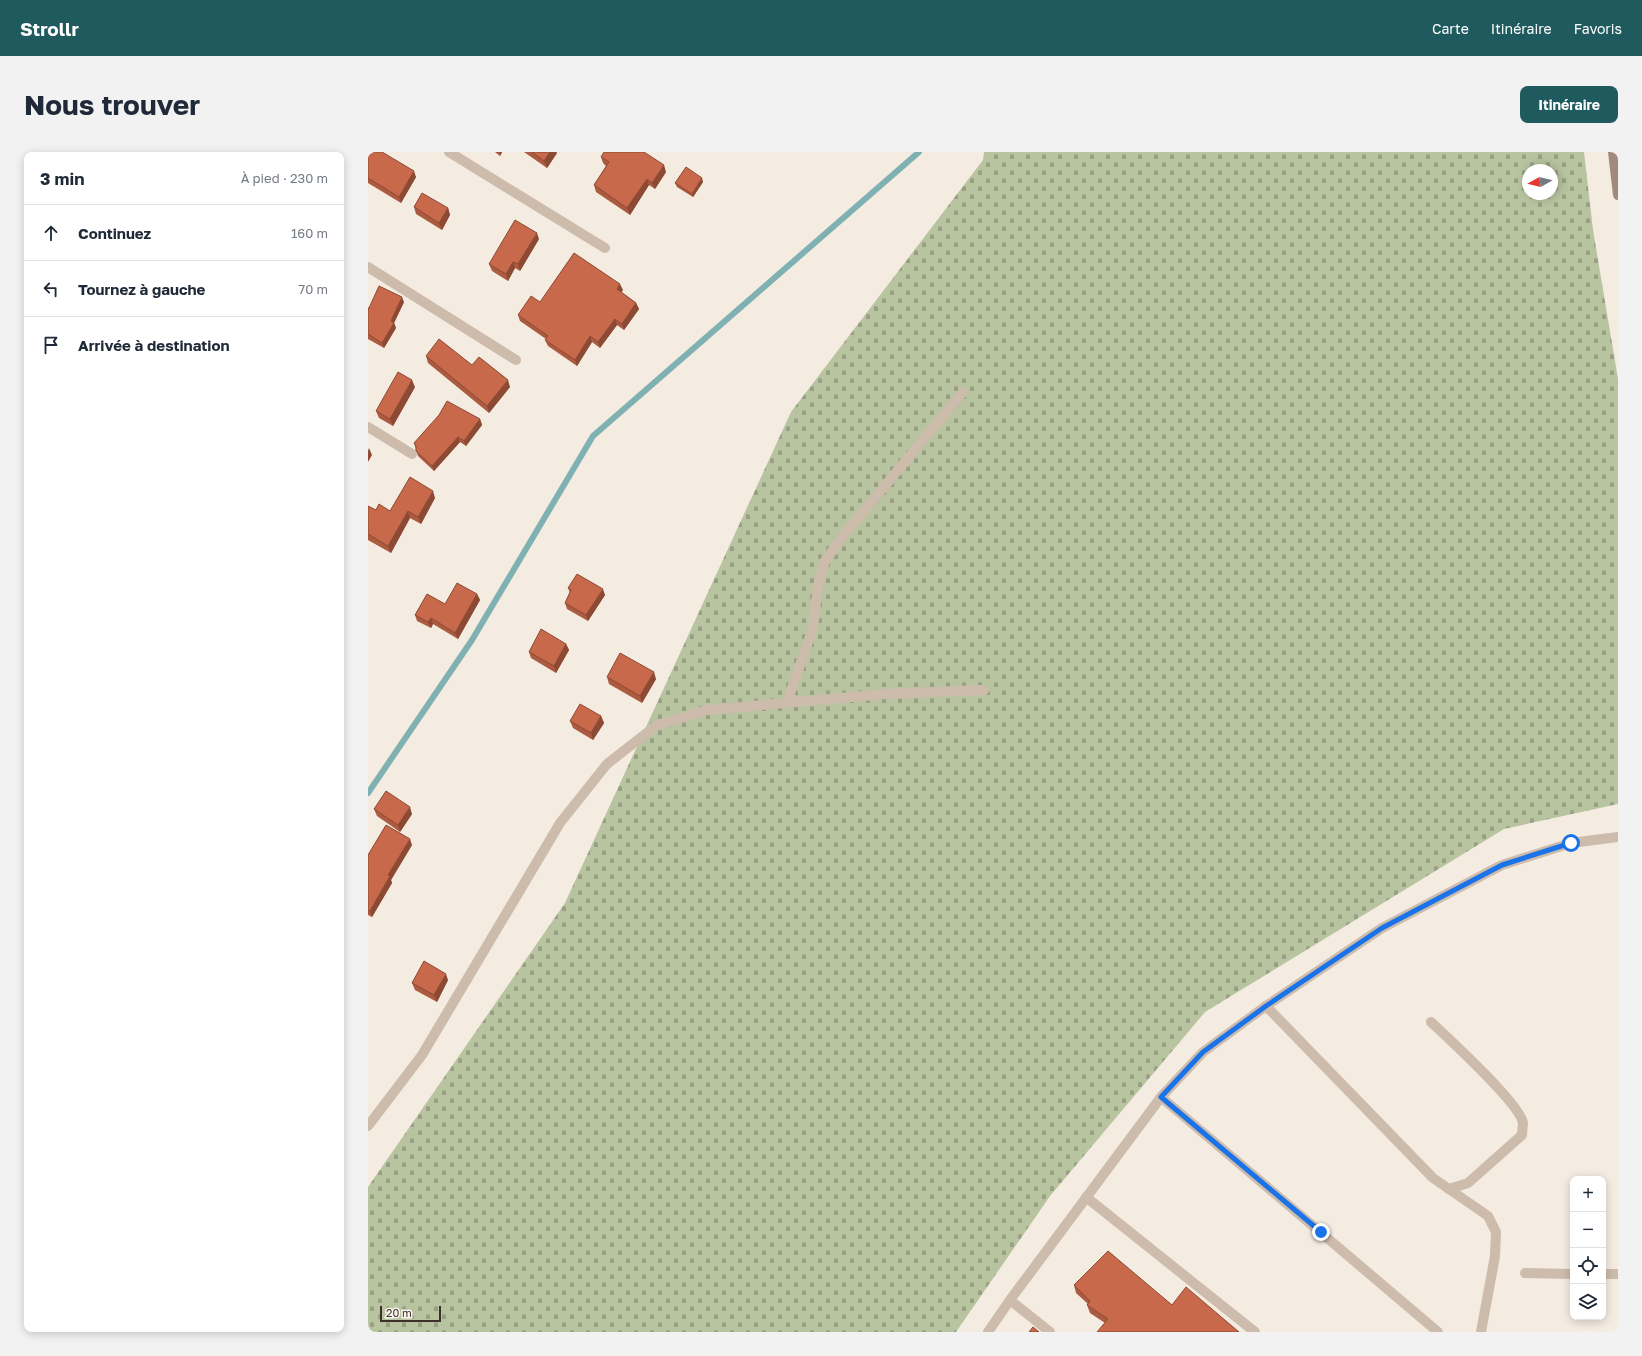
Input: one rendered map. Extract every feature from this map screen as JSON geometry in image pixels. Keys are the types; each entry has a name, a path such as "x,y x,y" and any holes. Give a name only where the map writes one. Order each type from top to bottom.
{"street":[{"path":"449,152 605,248"},
{"path":"1613,152 1618,192"},
{"path":"368,267 516,360"},
{"path":"787,702 813,628 818,585 825,561 843,536 963,392"},
{"path":"368,427 412,454"},
{"path":"368,1126 422,1055 560,823 607,764 657,725 707,710 886,694 984,690"},
{"path":"988,1332 1010,1300 1161,1097 1203,1052 1266,1006 1382,928 1502,865 1571,843 1618,837"},
{"path":"1266,1006 1433,1178 1488,1216 1496,1232 1495,1256 1481,1332"},
{"path":"1431,1022 1467,1055 1515,1107 1523,1122 1522,1135 1468,1183 1449,1189"},
{"path":"1161,1097 1438,1332"},
{"path":"1086,1197 1255,1332"},
{"path":"1525,1273 1570,1274"},
{"path":"1606,1274 1618,1274"},
{"path":"1010,1300 1050,1332"}],"green space":[{"path":"984,152 1584,152 1593,230 1618,379 1618,804 1504,829 1205,1012 1050,1196 956,1332 368,1332 368,1187 565,903 791,412 983,160"}],"building":[{"path":"368,152 382,152 414,171 399,197 368,178"},
{"path":"532,152 550,152 544,161"},
{"path":"604,152 644,152 664,165 652,183 647,179 627,208 594,185 609,162 601,157"},
{"path":"686,167 702,178 692,194 675,183"},
{"path":"422,193 448,208 439,223 414,207"},
{"path":"515,220 537,233 518,264 513,262 506,274 489,264"},
{"path":"574,253 620,284 617,289 636,303 622,324 615,319 598,342 590,336 575,360 545,340 548,336 518,315 531,296 540,302"},
{"path":"379,286 402,297 391,321 394,323 382,343 368,334 368,308"},
{"path":"439,339 472,365 479,357 508,380 487,406 426,356"},
{"path":"398,372 412,380 390,419 376,411"},
{"path":"447,401 480,419 464,441 458,437 432,466 416,451 416,446 414,443 439,415"},
{"path":"410,477 433,491 418,517 408,511 388,546 368,534 368,506 376,510 379,504 390,511"},
{"path":"577,574 603,589 586,615 565,603 571,590 568,588"},
{"path":"457,583 477,594 455,633 431,618 428,622 415,615 427,594 445,604"},
{"path":"541,629 566,644 554,666 529,652"},
{"path":"620,653 654,672 640,696 607,677"},
{"path":"580,704 601,716 591,733 570,721"},
{"path":"386,791 410,807 398,825 374,809"},
{"path":"386,825 410,839 388,875 390,876 370,911 368,910 368,855"},
{"path":"424,961 446,974 434,995 412,983"},
{"path":"1108,1251 1172,1305 1186,1287 1239,1332 1097,1332 1108,1319 1087,1305 1090,1301 1074,1285"},
{"path":"1033,1327 1039,1332 1029,1332"}],"waterway":[{"path":"368,793 472,640 593,436 919,152"}],"route":[{"path":"1321,1232 1161,1097 1203,1052 1266,1006 1382,928 1502,865 1571,843"}]}
